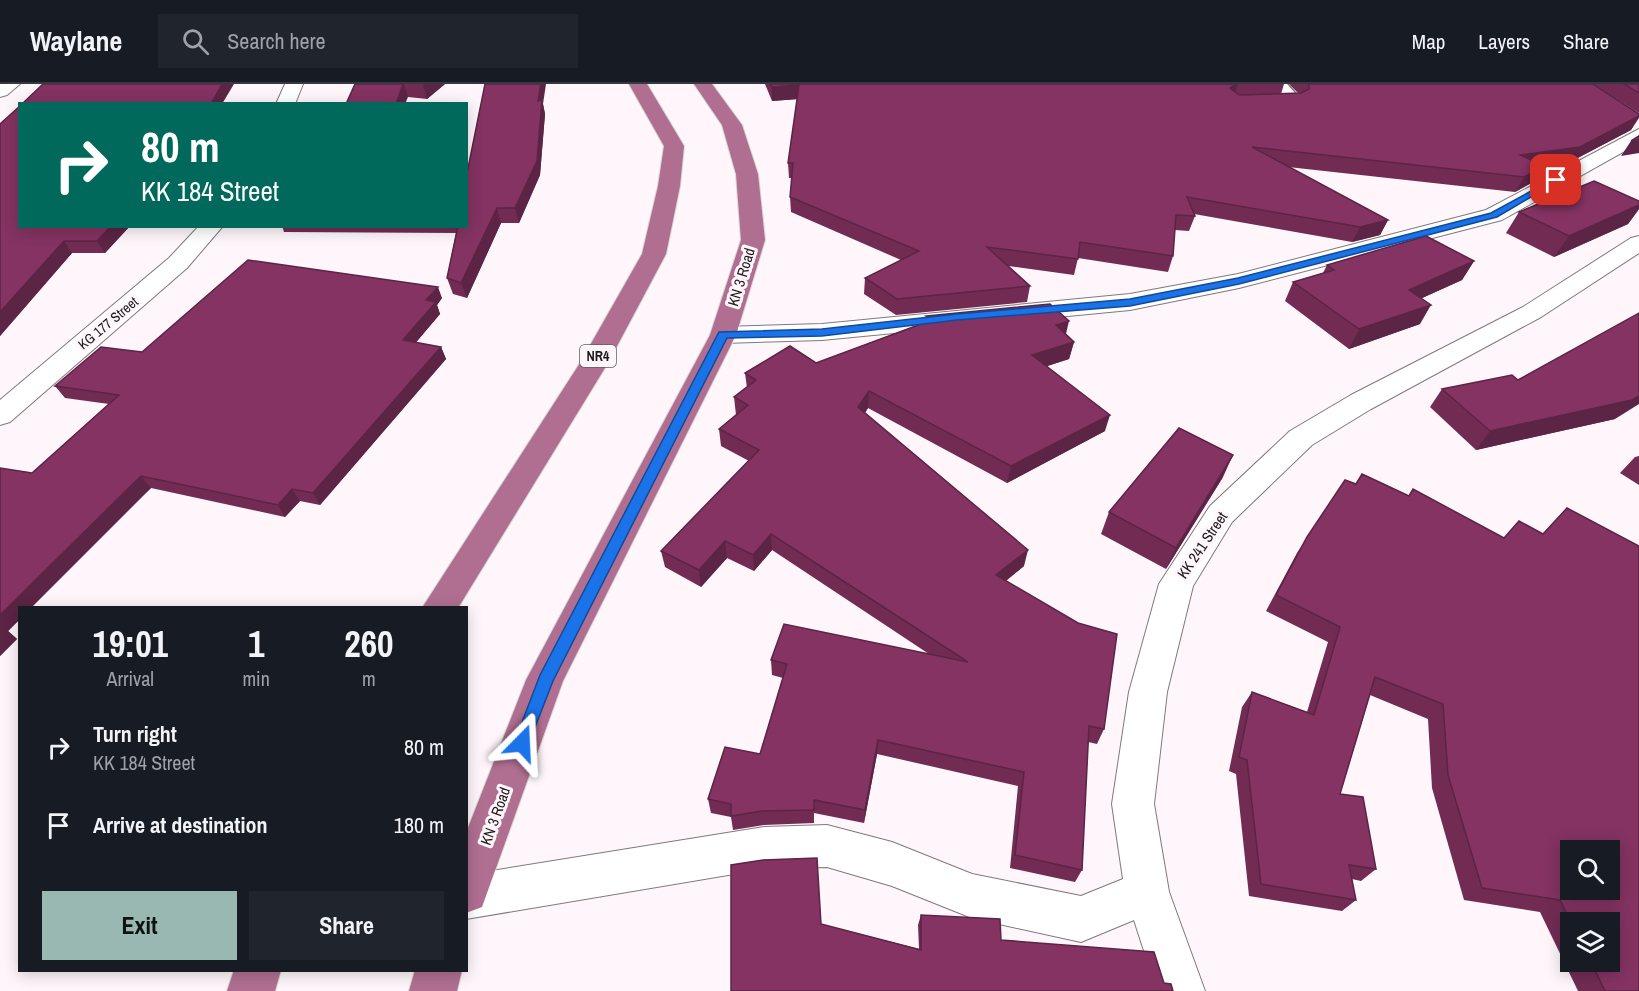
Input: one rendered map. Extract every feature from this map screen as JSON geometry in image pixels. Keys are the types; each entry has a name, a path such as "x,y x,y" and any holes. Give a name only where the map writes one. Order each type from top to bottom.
{"highway":[{"name":"NR4","path":"440,606 594,363 654,254 669,186 674,146 638,84"},
{"name":"KN 3 Road","path":"468,886 545,680 723,335 753,240 747,174 732,125 703,84"},
{"path":"251,991 257,972"},
{"path":"433,991 438,972"}],"street":[{"path":"0,91 11,84"},
{"path":"286,102 294,84"},
{"path":"723,335 822,332 957,317 1130,303 1239,281 1494,215 1636,126"},
{"name":"KG 177 Street","path":"0,415 178,264 210,228"},
{"name":"KK 241 Street","path":"1181,991 1147,892 1133,804 1148,693 1176,584 1221,514 1301,438 1361,402 1532,312 1639,243"},
{"path":"468,897 764,848 827,846 892,864 972,896 1082,918 1147,892"}],"lane":[{"path":"1264,102 1294,101 1280,84"}],"building":[{"path":"43,84 222,84 212,102 24,102"},
{"path":"355,84 403,84 397,102 347,102"},
{"path":"485,84 541,84 538,101 542,100 537,161 515,208 497,208 461,283 447,278 458,228 468,228 468,168"},
{"path":"770,84 1236,84 1230,88 1239,95 1301,93 1309,89 1308,84 1593,84 1639,116 1580,147 1520,155 1545,166 1524,177 1252,147 1388,220 1360,227 1187,197 1195,216 1176,215 1173,256 1080,242 1078,259 987,247 1030,286 897,299 865,278 919,251 790,197 793,163 788,163 799,85 772,87"},
{"path":"1624,84 1639,84 1639,93"},
{"path":"18,108 18,228 109,228 97,241 64,241 0,312 0,124"},
{"path":"1594,181 1639,201 1639,205 1569,236 1519,212"},
{"path":"1426,236 1474,261 1409,290 1431,305 1359,329 1293,282 1334,270 1327,265"},
{"path":"248,260 438,287 426,300 436,302 403,340 441,347 313,493 292,489 278,505 141,476 0,615 0,468 32,473 119,395 55,386 101,347 142,352"},
{"path":"1050,304 1069,321 1056,325 1074,342 1032,355 1110,415 1011,466 869,391 858,407 1028,550 996,575 1078,623 1117,634 1104,729 1089,726 1082,870 1015,855 1024,772 878,740 865,810 814,800 814,810 762,811 731,816 731,804 708,799 725,747 760,754 787,664 771,660 784,624 968,662 771,534 753,555 725,541 699,570 661,551 759,450 719,429 748,405 734,397 756,380 745,373 790,346 816,363 932,320 926,316"},
{"path":"1639,313 1639,396 1632,400 1490,431 1442,389 1512,375 1518,380"},
{"path":"1179,428 1233,455 1176,548 1109,512"},
{"path":"1362,474 1409,496 1413,489 1504,538 1519,521 1543,534 1567,508 1639,546 1639,991 1605,991 1596,972 1620,972 1620,912 1566,912 1560,900 1482,888 1448,775 1443,704 1375,677 1340,794 1363,797 1376,869 1349,865 1356,900 1261,884 1247,760 1239,757 1252,692 1314,715 1340,627 1276,595 1307,537 1345,480 1356,484"},
{"path":"817,858 821,924 921,950 921,915 1000,919 1001,940 1154,952 1164,983 1171,984 1173,991 731,991 731,865 763,860"}],"route":[{"path":"522,743 545,680 723,335 822,332 957,317 1130,303 1239,281 1494,215 1556,180"}]}
